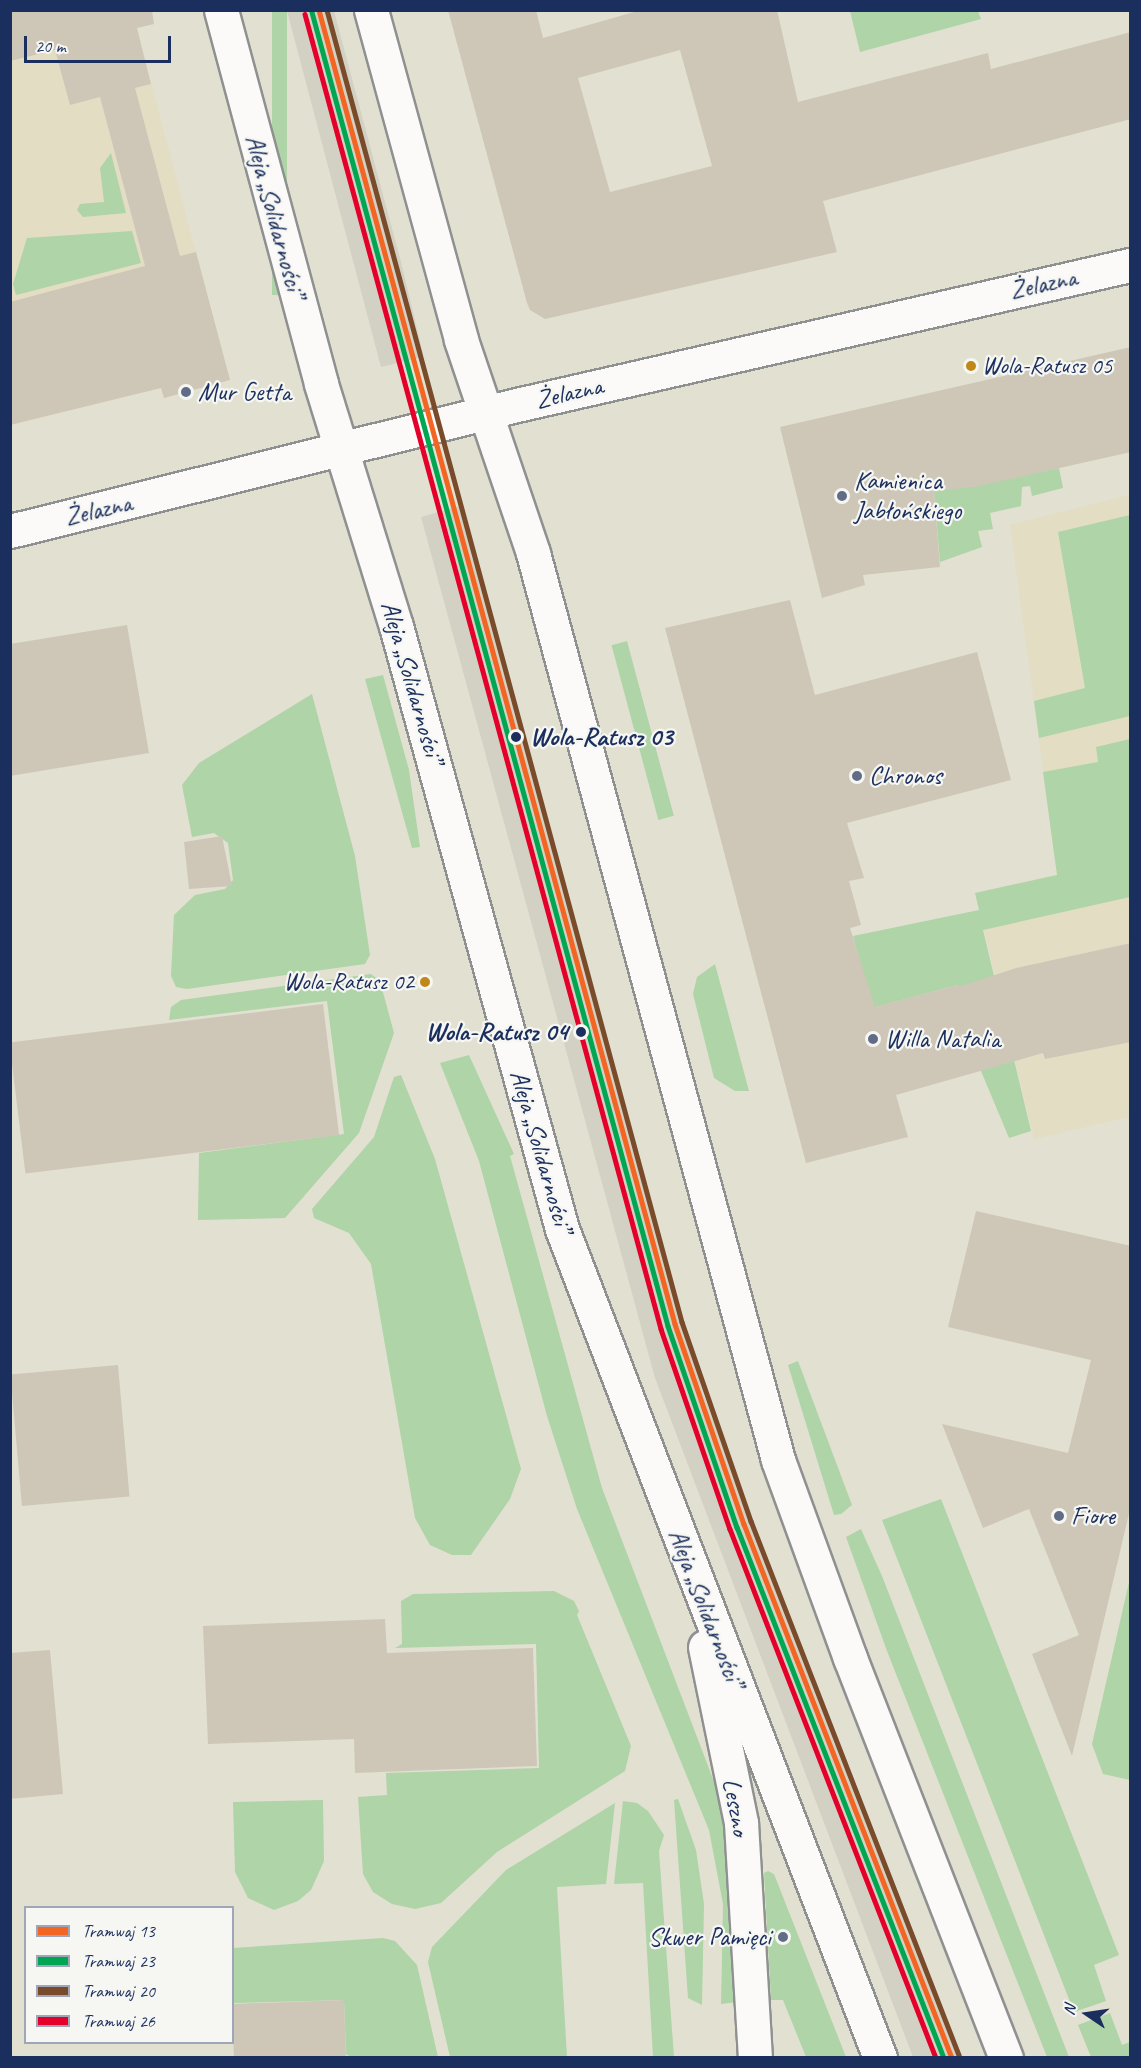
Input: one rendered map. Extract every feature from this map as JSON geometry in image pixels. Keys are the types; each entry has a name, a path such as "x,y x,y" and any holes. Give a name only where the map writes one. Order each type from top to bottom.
{"main road":[{"name":"Aleja „Solidarności”","path":"221,10 315,366 396,626 562,1229 880,2058"},
{"path":"371,10 455,319 533,554 778,1460 850,1658 1006,2058"},
{"name":"Żelazna","path":"10,531 486,413 1131,265"},
{"name":"Leszno","path":"688,1560 741,1823 755,2058"}],"shaded area":[{"path":"10,11 132,11 230,380 164,398 161,388 11,425"},
{"path":"287,11 334,11 401,262 423,354 418,358 381,367"},
{"path":"1130,495 1130,1117 1034,1139 975,893 1057,875 1010,525"},
{"path":"463,505 665,1265 704,1396 962,2057 913,2057 655,1378 421,517"}],"green space":[{"path":"272,11 287,11 287,295 272,295"},
{"path":"850,11 978,11 981,19 860,52"},
{"path":"111,153 126,213 83,217 77,210 80,204 104,202 100,168"},
{"path":"132,231 141,263 16,295 13,284 27,238"},
{"path":"1059,468 1063,488 1032,496 1030,486 1022,487 1021,506 990,513 993,529 978,531 982,547 940,562 934,491"},
{"path":"1130,515 1130,716 1039,738 1034,701 1085,688 1058,532"},
{"path":"627,641 674,816 658,820 612,645"},
{"path":"383,675 409,770 420,847 412,848 365,679"},
{"path":"312,694 355,856 370,955 365,964 187,989 176,987 171,976 174,915 195,895 225,889 233,880 228,843 214,833 192,837 182,785 199,763"},
{"path":"1130,739 1130,897 983,930 1031,1131 1009,1138 981,1071 958,985 872,1008 853,936 979,910 975,893 1057,875 1043,772 1098,762 1096,747"},
{"path":"715,964 749,1091 735,1091 714,1078 693,994 697,977"},
{"path":"371,974 380,981 394,1033 359,1133 285,1218 198,1220 199,1153 344,1134 327,1001 169,1020 171,1007 181,1000"},
{"path":"469,1055 514,1154 510,1156 602,1488 718,1792 725,1832 736,2002 721,2004 723,1904 709,1830 577,1509 547,1416 479,1161 440,1063"},
{"path":"401,1075 435,1159 521,1469 510,1499 471,1555 452,1555 430,1545 415,1518 371,1264 349,1233 314,1218 312,1209 374,1137 394,1077"},
{"path":"798,1361 852,1505 841,1514 834,1515 788,1365"},
{"path":"941,1499 1119,1955 1094,1965 1106,2001 1074,2012 882,1520"},
{"path":"861,1529 882,1576 1069,2057 1047,2057 887,1651 846,1537"},
{"path":"1130,1578 1130,1780 1103,1774 1092,1744"},
{"path":"554,1591 574,1601 579,1611 577,1615 631,1746 625,1771 497,1852 441,1903 415,1909 392,1904 373,1892 363,1874 358,1797 387,1795 386,1773 539,1768 536,1644 395,1648 402,1644 401,1601 413,1594"},
{"path":"678,1799 696,1850 704,1904 702,2005 688,1998 674,1800"},
{"path":"323,1800 324,1861 311,1890 298,1901 274,1910 248,1898 235,1872 233,1802"},
{"path":"623,1801 637,1803 648,1811 664,1835 659,1851 674,2057 653,2057 643,1883 614,1884"},
{"path":"615,1803 606,1884 557,1887 567,2057 450,2057 428,1962 432,1947 506,1870"},
{"name":"Skwer Pamięci","path":"768,1871 774,1874 846,2057 806,2057 783,2000 771,2000 764,1873"},
{"path":"383,1938 395,1941 417,1965 438,2057 352,2058 346,2054 344,2000 234,2003 234,1948"},
{"path":"1110,2013 1122,2045 1130,2042 1130,2057 1091,2057 1078,2025"}],"building":[{"path":"10,10 152,10 154,24 137,28 151,84 135,88 180,256 196,252 230,380 164,398 161,388 10,425 10,302 145,266 100,97 70,105 55,50 10,61"},
{"path":"448,10 536,10 543,38 641,10 777,10 798,102 988,53 991,69 1131,32 1131,119 823,201 837,252 545,319 530,310","holes":["680,50 712,166 610,192 578,78"]},
{"path":"1131,347 1131,452 975,487 934,491 940,567 863,575 865,585 822,598 780,427"},
{"path":"790,600 815,695 977,652 1011,780 847,823 864,878 849,881 861,925 850,928 875,1007 958,985 959,987 1016,968 1131,943 1131,1042 1045,1059 1043,1053 896,1095 908,1137 806,1163 665,628"},
{"path":"127,625 149,753 10,776 10,644"},
{"path":"222,836 232,886 189,889 184,842"},
{"path":"323,1004 339,1135 25,1174 10,1042"},
{"path":"976,1211 1131,1246 1131,1505 1072,1756 1032,1654 1079,1635 1029,1509 983,1528 942,1424 1068,1453 1091,1360 948,1327"},
{"path":"118,1365 130,1496 22,1506 10,1374"},
{"path":"385,1619 387,1653 533,1648 537,1766 355,1773 354,1739 208,1744 203,1626"},
{"path":"50,1650 63,1794 10,1799 10,1653"},
{"path":"344,2000 346,2058 234,2058 234,2004"}],"tram line":[{"name":"13","path":"319,10 675,1324 744,1524 952,2058"},
{"name":"20","path":"327,10 682,1322 751,1521 959,2055"},
{"name":"23","path":"312,12 668,1326 737,1527 944,2058"},
{"name":"26","path":"305,14 661,1329 730,1529 936,2058"}],"place":[{"name":"Wola-Ratusz 05","path":"971,366"},
{"name":"Mur Getta","path":"186,392"},
{"name":"Kamienica Jabłońskiego","path":"842,496"},
{"name":"Wola-Ratusz 03","path":"516,737"},
{"name":"Chronos","path":"857,776"},
{"name":"Wola-Ratusz 02","path":"425,982"},
{"name":"Wola-Ratusz 04","path":"581,1032"},
{"name":"Willa Natalia","path":"873,1039"},
{"name":"Fiore","path":"1059,1516"},
{"name":"Skwer Pamięci","path":"783,1937"}]}
